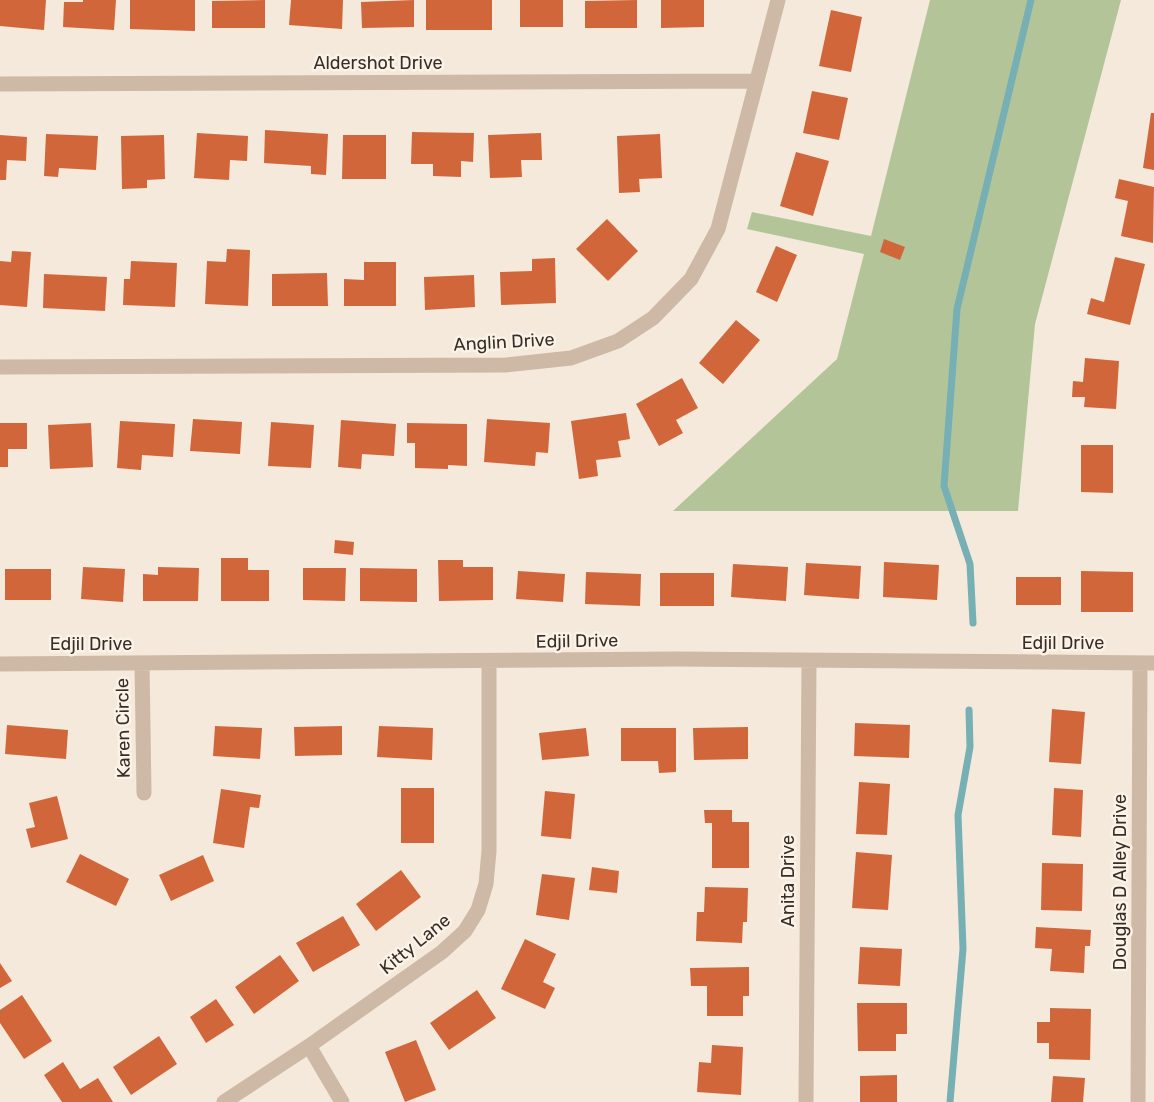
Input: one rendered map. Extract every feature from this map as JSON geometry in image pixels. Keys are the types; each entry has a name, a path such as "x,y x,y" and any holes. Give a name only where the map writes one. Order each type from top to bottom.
{"street":[{"name":"Anglin Drive","path":"0,368 506,364 571,358 618,340 653,318 691,279 718,230 778,0"},
{"name":"Aldershot Drive","path":"0,84 756,81"},
{"name":"Edjil Drive","path":"0,664 677,659 1147,663"},
{"name":"Anita Drive","path":"806,1102 809,661"},
{"name":"Kitty Lane","path":"224,1102 309,1046 442,952 465,931 478,910 486,884 489,851 489,662"},
{"name":"Karen Circle","path":"142,663 144,792"},
{"name":"Douglas D Alley Drive","path":"1138,1102 1147,663"},
{"path":"309,1046 342,1102"}],"green space":[{"path":"930,0 1121,0 1035,324 1018,511 673,511 837,359 864,254 747,229 752,212 871,236"}],"building":[{"path":"0,0 46,0 44,30 0,26"},
{"path":"83,0 116,0 114,30 63,27 64,2 83,2"},
{"path":"130,0 195,0 195,31 130,29"},
{"path":"265,0 265,28 212,28 212,1"},
{"path":"291,0 343,0 342,29 289,25"},
{"path":"414,0 414,27 362,28 361,2"},
{"path":"426,0 492,0 492,30 426,30"},
{"path":"520,0 563,0 563,27 520,27"},
{"path":"637,0 637,28 585,28 585,1"},
{"path":"661,0 704,0 704,27 661,28"},
{"path":"831,10 862,17 851,72 819,66"},
{"path":"812,91 848,98 839,140 803,133"},
{"path":"1151,113 1154,113 1154,170 1143,168"},
{"path":"265,130 328,134 326,175 311,174 311,166 264,163"},
{"path":"412,132 474,133 473,162 461,161 461,177 433,176 433,164 411,164"},
{"path":"197,133 248,136 247,161 230,160 229,180 194,178"},
{"path":"541,133 542,160 521,160 522,177 490,178 488,135"},
{"path":"46,134 98,136 96,170 59,168 58,177 44,176"},
{"path":"660,134 662,178 639,179 640,192 619,193 617,136"},
{"path":"0,135 27,137 26,161 7,160 6,180 0,180"},
{"path":"164,135 165,179 147,180 147,188 122,189 121,136"},
{"path":"343,135 386,135 386,179 342,179"},
{"path":"796,152 829,161 813,216 780,206"},
{"path":"1119,179 1154,187 1153,243 1121,236 1128,201 1115,198"},
{"path":"607,219 638,251 608,281 576,249"},
{"path":"884,239 905,247 900,260 880,252"},
{"path":"776,246 797,255 777,302 756,292"},
{"path":"227,249 250,250 248,306 205,304 207,261 226,262"},
{"path":"12,251 31,252 27,307 0,305 0,261 11,262"},
{"path":"1115,257 1145,264 1130,325 1087,314 1091,298 1104,302"},
{"path":"555,258 556,303 501,305 500,272 532,271 532,259"},
{"path":"131,261 177,263 175,307 123,305 124,279 130,279"},
{"path":"364,262 396,262 396,306 344,306 344,279 364,280"},
{"path":"327,273 328,306 272,306 272,274"},
{"path":"44,274 107,277 105,311 43,308"},
{"path":"474,275 475,307 425,310 424,277"},
{"path":"736,320 760,340 723,384 699,363"},
{"path":"1085,358 1119,361 1116,409 1084,407 1085,397 1072,397 1073,381 1083,382"},
{"path":"682,378 698,408 676,420 683,433 659,446 636,404"},
{"path":"626,413 630,439 618,441 621,457 596,460 598,476 579,479 571,421"},
{"path":"193,419 242,422 240,454 190,451"},
{"path":"487,419 550,423 548,453 536,452 535,466 484,462"},
{"path":"341,420 396,424 394,456 362,454 361,469 338,467"},
{"path":"120,421 175,424 173,457 142,455 141,470 117,468"},
{"path":"271,422 314,425 311,468 268,466"},
{"path":"0,423 27,423 27,449 8,449 8,467 0,467"},
{"path":"91,423 93,467 50,469 48,425"},
{"path":"407,423 467,424 467,466 448,465 448,469 415,468 415,443 407,443"},
{"path":"1081,445 1113,445 1113,493 1081,492"},
{"path":"335,540 354,542 353,555 334,553"},
{"path":"221,558 248,558 248,570 269,570 269,601 221,601"},
{"path":"438,560 463,560 463,567 493,567 493,600 439,601"},
{"path":"884,562 939,565 937,600 883,597"},
{"path":"806,563 861,566 859,599 804,595"},
{"path":"733,564 788,567 786,601 731,597"},
{"path":"83,567 125,569 123,602 81,599"},
{"path":"158,567 199,568 198,601 143,601 143,574 158,575"},
{"path":"303,568 346,568 345,601 303,600"},
{"path":"360,568 417,569 417,602 360,601"},
{"path":"5,569 51,569 51,600 5,600"},
{"path":"518,571 565,574 563,602 516,599"},
{"path":"1081,571 1133,572 1133,612 1081,612"},
{"path":"586,572 641,574 640,606 585,604"},
{"path":"660,573 714,573 714,606 660,606"},
{"path":"1016,577 1061,577 1061,605 1016,605"},
{"path":"1052,709 1085,712 1081,764 1049,762"},
{"path":"855,723 910,725 909,758 854,756"},
{"path":"7,725 68,730 66,759 5,754"},
{"path":"215,726 262,728 260,759 213,756"},
{"path":"342,726 342,755 295,756 294,727"},
{"path":"379,726 433,728 432,760 377,757"},
{"path":"748,727 748,759 694,760 693,728"},
{"path":"586,728 589,756 542,760 539,733"},
{"path":"621,728 676,728 676,772 659,773 658,761 621,761"},
{"path":"859,782 890,784 887,835 856,834"},
{"path":"401,788 434,788 434,843 401,843"},
{"path":"1054,788 1083,790 1081,837 1052,835"},
{"path":"221,789 261,795 259,808 250,807 244,848 213,843"},
{"path":"545,791 575,794 571,839 541,836"},
{"path":"57,796 68,839 31,848 26,829 35,827 29,803"},
{"path":"704,810 732,810 732,822 749,822 749,868 712,868 712,823 705,823"},
{"path":"856,852 892,855 888,910 852,908"},
{"path":"80,854 129,879 116,906 66,882"},
{"path":"203,855 214,881 171,901 159,875"},
{"path":"1042,863 1083,864 1082,911 1041,910"},
{"path":"592,867 619,871 617,893 589,890"},
{"path":"401,870 421,897 376,931 356,904"},
{"path":"542,874 575,878 569,920 536,915"},
{"path":"705,887 748,888 747,922 743,922 742,943 696,941 697,912 704,912"},
{"path":"343,916 360,945 313,972 296,943"},
{"path":"1036,927 1091,930 1090,946 1085,946 1084,973 1050,971 1052,949 1035,948"},
{"path":"525,939 556,954 543,982 555,988 545,1009 501,989"},
{"path":"860,947 902,949 900,986 858,984"},
{"path":"280,955 299,981 254,1014 235,987"},
{"path":"0,963 12,981 0,988"},
{"path":"749,967 749,996 743,996 743,1016 707,1016 707,986 691,986 690,968"},
{"path":"477,990 496,1018 449,1050 430,1023"},
{"path":"22,995 52,1041 24,1059 0,1023 0,1010"},
{"path":"216,999 234,1025 206,1043 190,1017"},
{"path":"857,1003 907,1003 907,1034 896,1034 896,1051 858,1051"},
{"path":"1050,1008 1091,1009 1090,1060 1049,1059 1049,1043 1037,1043 1037,1022 1050,1022"},
{"path":"159,1036 177,1064 131,1095 113,1067"},
{"path":"416,1040 436,1090 405,1102 385,1052"},
{"path":"712,1045 743,1047 741,1095 697,1092 699,1062 711,1063"},
{"path":"63,1062 80,1089 98,1078 113,1102 62,1102 44,1075"},
{"path":"897,1075 897,1102 860,1102 860,1076"},
{"path":"1053,1076 1085,1078 1083,1102 1051,1102"}],"waterway":[{"path":"973,623 970,564 944,486 957,309 1031,0"},
{"path":"950,1102 963,949 958,815 970,747 969,710"}]}
